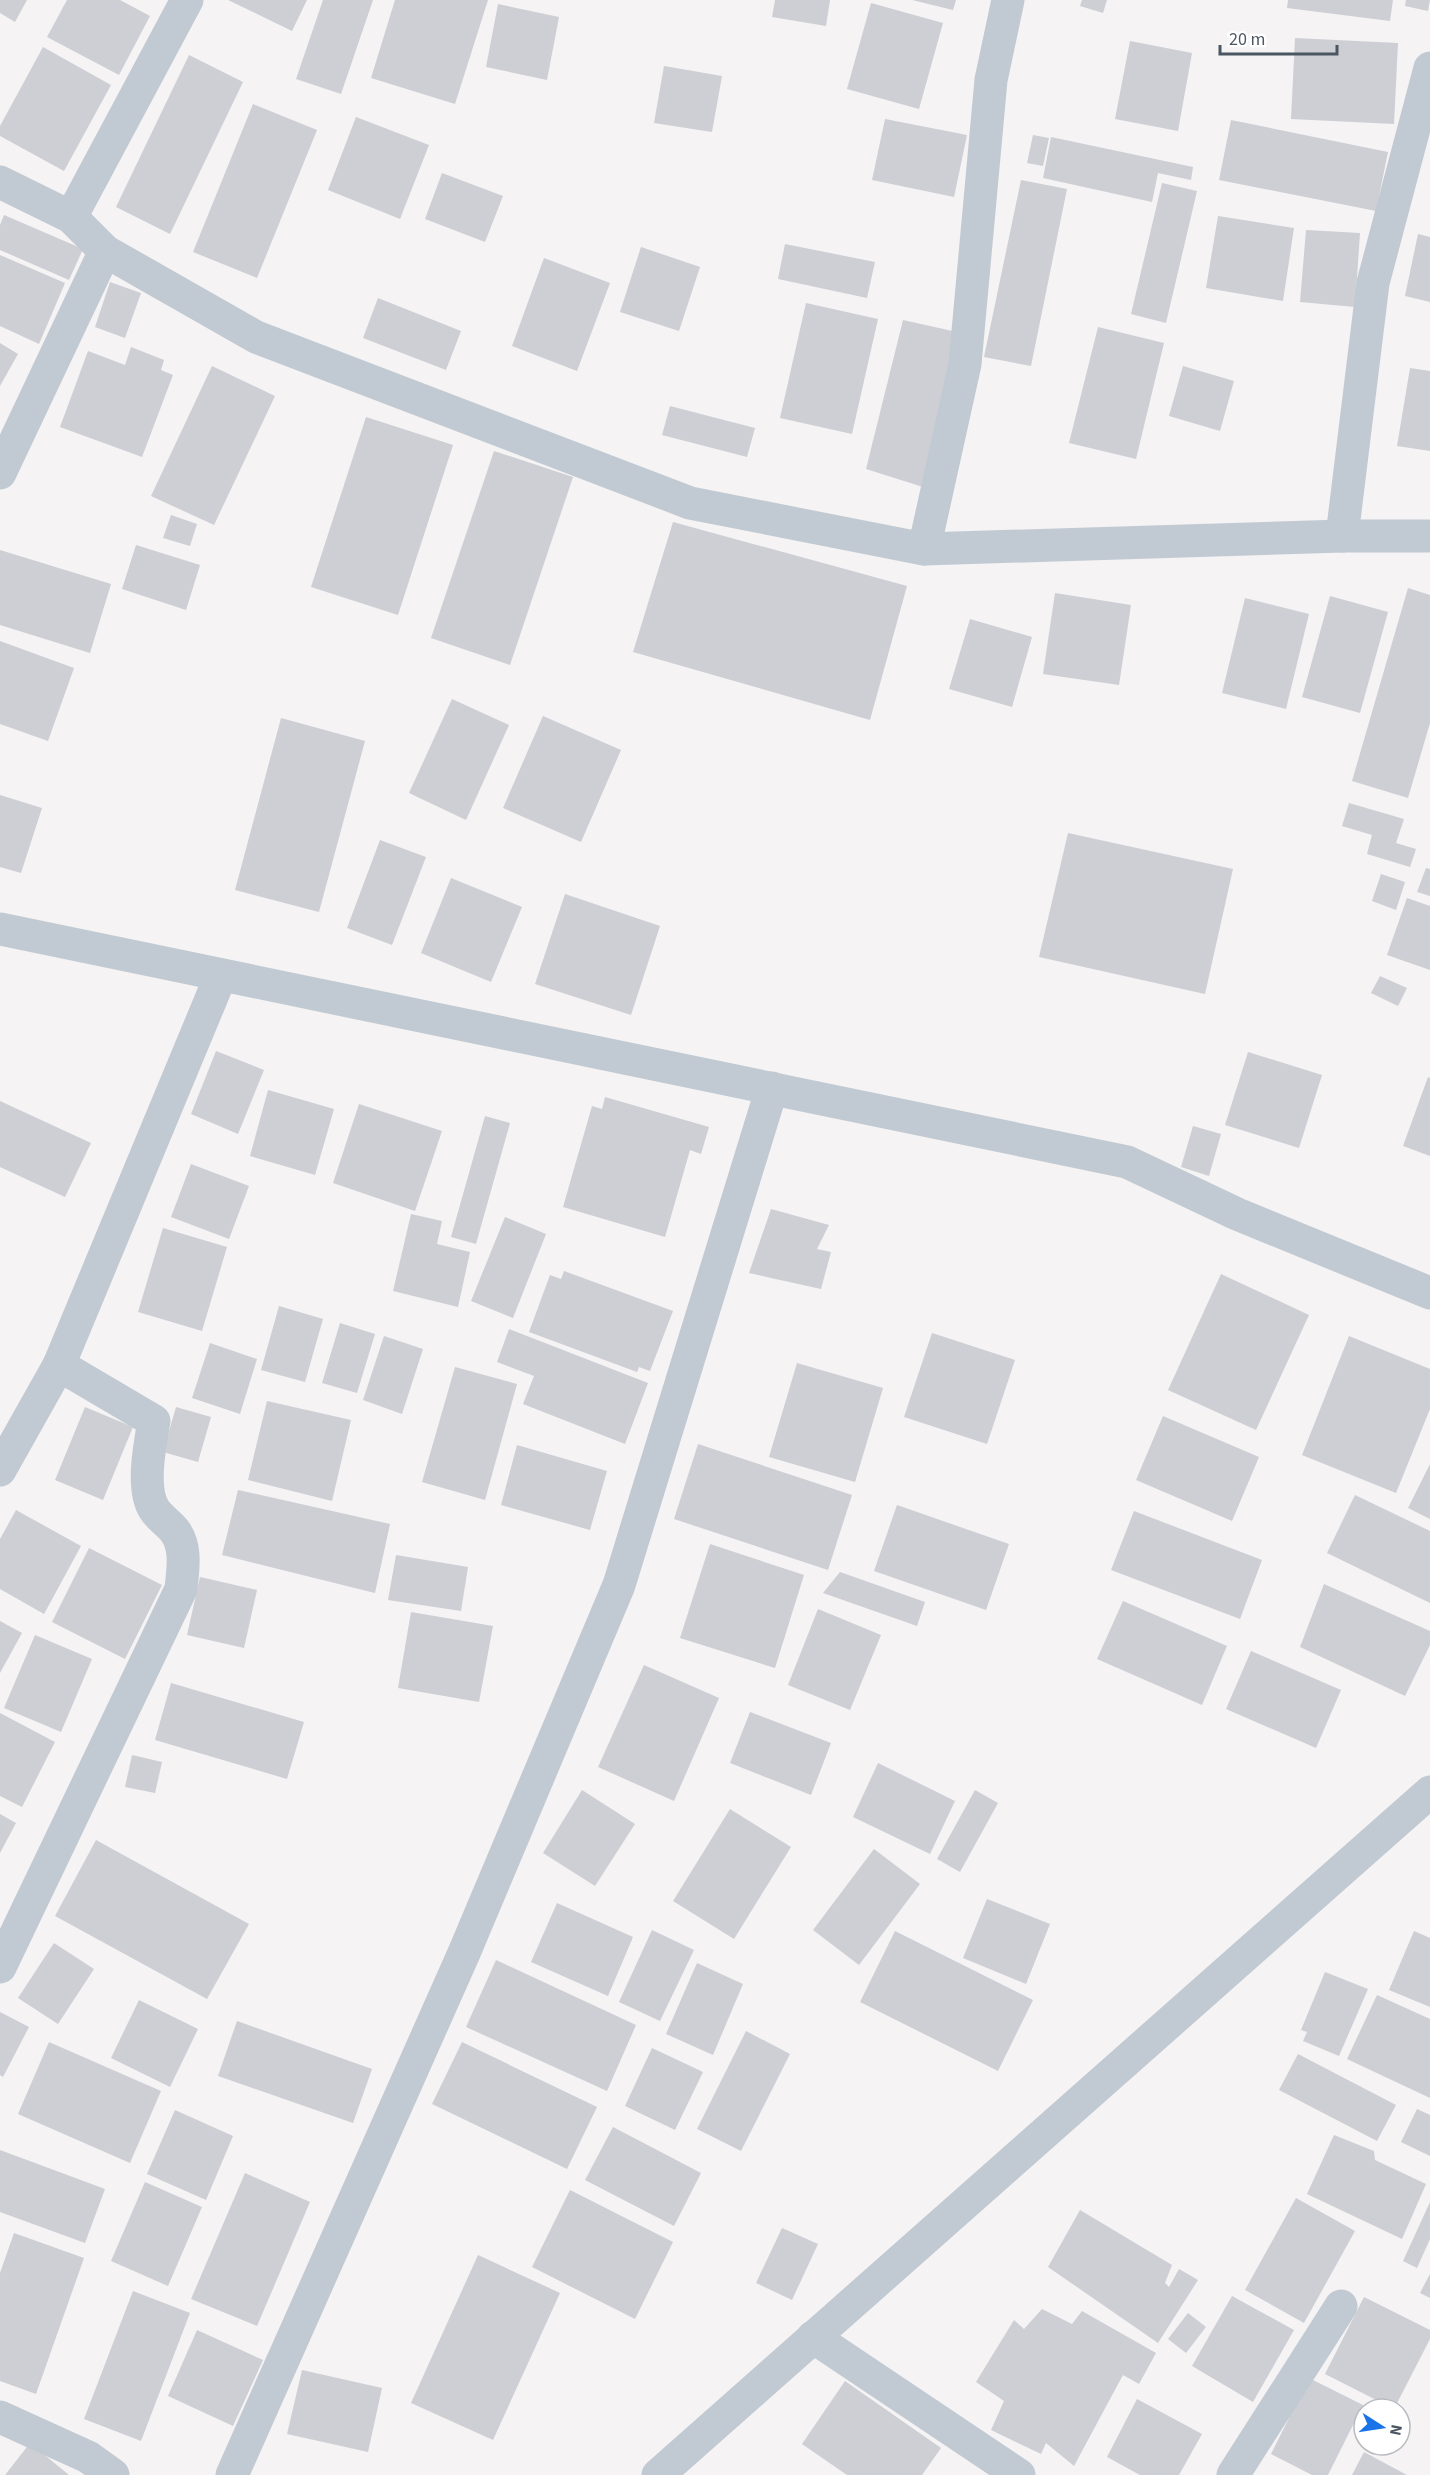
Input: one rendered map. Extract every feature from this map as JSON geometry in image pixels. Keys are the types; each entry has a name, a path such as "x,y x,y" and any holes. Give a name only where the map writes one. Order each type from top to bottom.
{"street":[{"path":"72,217 187,0"},
{"path":"924,549 965,364 991,80 1008,0"},
{"path":"1342,536 1373,283 1430,68"},
{"path":"0,182 72,217 105,251 256,337 690,503 924,549 1342,536 1430,536"},
{"path":"0,473 105,251"},
{"path":"0,929 1127,1162 1237,1214 1430,1293"},
{"path":"0,1470 59,1365 221,975"},
{"path":"232,2475 464,1953 620,1585 771,1088"},
{"path":"0,1967 181,1589 183,1548 176,1532 153,1508 148,1483 148,1456 154,1421 59,1365"},
{"path":"658,2475 1430,1792"},
{"path":"1233,2475 1341,2306"},
{"path":"813,2337 1018,2475"},
{"path":"0,2417 88,2457 113,2475"}],"building":[{"path":"0,0 27,0 15,22 0,13"},
{"path":"67,0 120,0 150,16 119,75 47,37"},
{"path":"228,0 307,0 292,31"},
{"path":"323,0 373,0 341,94 296,79"},
{"path":"395,0 488,0 455,104 371,78"},
{"path":"775,0 830,0 826,26 772,17"},
{"path":"912,0 956,0 953,10"},
{"path":"1082,0 1107,0 1103,13 1080,6"},
{"path":"1288,0 1393,0 1390,21 1287,8"},
{"path":"1406,0 1430,0 1428,11 1405,6"},
{"path":"871,3 943,23 919,109 847,89"},
{"path":"498,4 559,17 547,80 486,67"},
{"path":"1295,38 1398,43 1394,124 1291,119"},
{"path":"1130,41 1192,53 1178,131 1115,119"},
{"path":"43,47 111,85 64,171 0,136 0,126"},
{"path":"189,55 243,82 170,234 116,207"},
{"path":"664,66 722,76 712,132 654,123"},
{"path":"253,104 317,130 257,278 193,252"},
{"path":"356,117 429,145 400,219 328,190"},
{"path":"885,119 967,135 954,197 872,180"},
{"path":"1231,120 1388,152 1376,211 1219,180"},
{"path":"1033,135 1049,138 1043,166 1027,163"},
{"path":"1051,137 1193,167 1191,180 1158,173 1152,202 1043,178"},
{"path":"442,173 503,196 485,242 425,219"},
{"path":"1021,180 1067,189 1031,366 984,357"},
{"path":"1162,183 1197,191 1166,323 1131,314"},
{"path":"4,215 83,249 69,280 0,250 0,225"},
{"path":"1218,216 1294,228 1283,301 1206,288"},
{"path":"1306,230 1360,233 1355,307 1300,302"},
{"path":"1418,234 1430,237 1430,302 1405,296"},
{"path":"785,244 875,262 867,298 778,279"},
{"path":"641,247 700,267 679,331 620,312"},
{"path":"0,255 65,283 39,344 0,326"},
{"path":"544,258 610,283 577,371 512,346"},
{"path":"110,282 141,293 125,338 95,327"},
{"path":"378,298 461,331 446,370 363,338"},
{"path":"806,303 878,319 852,434 780,418"},
{"path":"903,320 957,332 923,487 866,469"},
{"path":"1098,327 1164,343 1136,459 1069,443"},
{"path":"0,343 18,354 0,386"},
{"path":"131,347 164,360 161,370 173,375 142,457 60,427 88,351 125,365"},
{"path":"212,366 275,396 214,525 151,496"},
{"path":"1183,366 1234,381 1220,431 1169,416"},
{"path":"1410,368 1430,371 1430,451 1397,446"},
{"path":"670,406 755,428 747,457 662,435"},
{"path":"366,417 453,445 398,615 311,587"},
{"path":"494,451 573,477 510,665 431,638"},
{"path":"171,515 197,524 190,546 163,538"},
{"path":"673,522 907,586 870,720 633,652"},
{"path":"136,545 200,565 186,610 122,589"},
{"path":"0,550 111,584 90,653 0,625"},
{"path":"1408,588 1430,595 1430,723 1408,798 1352,781"},
{"path":"1055,593 1131,605 1119,685 1043,674"},
{"path":"1330,596 1388,612 1360,713 1302,697"},
{"path":"1245,598 1309,614 1286,709 1222,693"},
{"path":"970,619 1032,637 1012,707 949,689"},
{"path":"0,641 74,668 48,741 0,724"},
{"path":"452,699 509,725 466,820 409,793"},
{"path":"543,716 621,750 581,842 503,808"},
{"path":"281,718 365,741 319,912 235,890"},
{"path":"0,795 42,808 21,873 0,867"},
{"path":"1349,803 1404,819 1396,843 1416,849 1410,867 1367,854 1372,835 1342,826"},
{"path":"1068,833 1233,869 1205,994 1039,957"},
{"path":"380,840 426,857 392,945 347,928"},
{"path":"1426,868 1430,869 1430,896 1417,892"},
{"path":"1381,874 1405,882 1396,910 1372,901"},
{"path":"451,878 522,907 491,982 421,953"},
{"path":"565,894 660,926 631,1015 535,984"},
{"path":"1407,898 1430,906 1430,970 1387,955"},
{"path":"1380,976 1407,988 1398,1006 1371,993"},
{"path":"216,1051 264,1070 238,1134 191,1114"},
{"path":"1248,1052 1322,1075 1299,1148 1225,1125"},
{"path":"1428,1077 1430,1078 1430,1156 1403,1146"},
{"path":"268,1090 334,1109 315,1175 250,1156"},
{"path":"605,1097 709,1127 701,1154 690,1150 665,1237 563,1207 592,1106 602,1109"},
{"path":"0,1101 91,1143 65,1197 0,1167"},
{"path":"359,1104 442,1131 415,1211 333,1183"},
{"path":"485,1116 510,1123 476,1244 451,1237"},
{"path":"1193,1126 1221,1134 1209,1176 1181,1167"},
{"path":"191,1164 249,1186 229,1239 171,1217"},
{"path":"771,1209 829,1225 817,1249 831,1252 821,1289 749,1273"},
{"path":"411,1214 442,1221 437,1244 470,1252 458,1307 393,1291"},
{"path":"505,1217 546,1234 513,1318 471,1301"},
{"path":"163,1228 227,1247 202,1331 138,1312"},
{"path":"564,1271 673,1311 650,1371 639,1367 637,1372 529,1332 550,1275 561,1279"},
{"path":"1221,1274 1309,1315 1256,1430 1168,1390"},
{"path":"279,1306 323,1319 305,1382 261,1370"},
{"path":"340,1323 375,1334 357,1393 322,1383"},
{"path":"509,1329 648,1383 625,1444 523,1404 534,1376 497,1362"},
{"path":"932,1333 1015,1360 987,1444 904,1417"},
{"path":"384,1336 423,1349 402,1414 363,1400"},
{"path":"1349,1336 1430,1369 1430,1409 1396,1493 1302,1455"},
{"path":"210,1343 257,1359 240,1414 192,1398"},
{"path":"797,1363 883,1388 855,1482 769,1457"},
{"path":"455,1367 517,1384 485,1500 422,1482"},
{"path":"267,1401 351,1420 332,1501 248,1480"},
{"path":"85,1407 133,1427 103,1500 55,1480"},
{"path":"176,1407 211,1417 198,1462 163,1452"},
{"path":"1163,1416 1259,1457 1232,1521 1136,1480"},
{"path":"698,1444 852,1495 828,1570 674,1519"},
{"path":"517,1445 607,1471 590,1530 501,1505"},
{"path":"1430,1464 1430,1519 1408,1508"},
{"path":"238,1490 390,1524 375,1593 222,1555"},
{"path":"1355,1495 1430,1531 1430,1603 1327,1553"},
{"path":"897,1505 1009,1544 986,1610 874,1571"},
{"path":"16,1510 81,1546 44,1614 0,1589 0,1539"},
{"path":"1134,1511 1262,1560 1240,1619 1111,1570"},
{"path":"710,1544 804,1575 775,1668 680,1638"},
{"path":"89,1548 162,1585 125,1659 52,1622"},
{"path":"396,1555 468,1567 461,1611 388,1600"},
{"path":"840,1572 925,1602 917,1626 823,1593"},
{"path":"200,1577 257,1590 244,1648 187,1635"},
{"path":"1324,1584 1430,1631 1430,1645 1405,1696 1300,1647"},
{"path":"1123,1601 1227,1646 1202,1705 1097,1659"},
{"path":"818,1609 881,1635 850,1710 788,1685"},
{"path":"411,1612 493,1626 479,1702 398,1688"},
{"path":"0,1621 22,1633 0,1673"},
{"path":"35,1635 92,1659 61,1732 4,1708"},
{"path":"1251,1651 1341,1690 1316,1748 1226,1709"},
{"path":"644,1665 719,1698 674,1801 598,1767"},
{"path":"171,1683 304,1722 287,1779 155,1740"},
{"path":"750,1712 831,1743 811,1795 730,1763"},
{"path":"0,1713 55,1742 22,1807 0,1796"},
{"path":"132,1755 162,1762 155,1793 125,1787"},
{"path":"878,1763 955,1801 930,1854 853,1817"},
{"path":"582,1790 635,1824 595,1886 543,1853"},
{"path":"975,1790 998,1803 960,1872 937,1859"},
{"path":"730,1809 791,1847 734,1939 673,1901"},
{"path":"0,1814 16,1823 0,1853"},
{"path":"96,1840 249,1924 207,1999 55,1916"},
{"path":"874,1849 920,1884 859,1965 813,1930"},
{"path":"987,1899 1050,1924 1026,1984 963,1958"},
{"path":"557,1903 633,1937 608,1996 531,1962"},
{"path":"652,1930 694,1950 660,2021 619,2002"},
{"path":"895,1931 1033,2000 998,2071 860,2002"},
{"path":"1414,1931 1430,1938 1430,2007 1389,1990"},
{"path":"54,1943 94,1969 58,2024 18,1998"},
{"path":"496,1960 636,2025 607,2091 466,2027"},
{"path":"697,1963 743,1984 713,2055 666,2034"},
{"path":"1325,1972 1368,1989 1339,2056 1303,2041 1307,2032 1301,2030"},
{"path":"1377,1995 1430,2019 1430,2098 1347,2059"},
{"path":"139,2000 198,2029 170,2087 111,2058"},
{"path":"0,2012 29,2027 3,2077 0,2075"},
{"path":"237,2021 372,2069 353,2123 218,2076"},
{"path":"746,2031 790,2054 741,2151 697,2129"},
{"path":"49,2042 161,2091 130,2163 18,2114"},
{"path":"462,2042 597,2107 567,2169 432,2104"},
{"path":"652,2048 703,2072 675,2130 625,2106"},
{"path":"1298,2054 1396,2105 1377,2141 1279,2090"},
{"path":"1417,2109 1430,2115 1430,2156 1401,2142"},
{"path":"175,2110 233,2136 206,2200 147,2174"},
{"path":"613,2127 701,2173 674,2226 585,2180"},
{"path":"1334,2135 1374,2151 1375,2160 1426,2184 1402,2239 1307,2194"},
{"path":"0,2150 105,2189 85,2243 0,2212"},
{"path":"245,2173 310,2202 257,2326 191,2299"},
{"path":"145,2182 202,2207 168,2286 111,2261"},
{"path":"570,2190 673,2242 635,2319 532,2267"},
{"path":"1296,2198 1355,2231 1304,2323 1245,2290"},
{"path":"1430,2202 1430,2239 1417,2268 1403,2261"},
{"path":"1080,2210 1172,2265 1165,2283 1169,2287 1179,2269 1198,2280 1158,2343 1048,2267"},
{"path":"782,2228 818,2244 792,2300 756,2283"},
{"path":"14,2233 84,2258 36,2394 0,2381 0,2273"},
{"path":"478,2255 560,2293 493,2440 411,2403"},
{"path":"1430,2274 1430,2298 1420,2293"},
{"path":"133,2291 190,2313 141,2441 84,2419"},
{"path":"1232,2296 1294,2330 1253,2402 1192,2366"},
{"path":"1364,2297 1430,2330 1430,2339 1400,2397 1370,2397 1325,2374"},
{"path":"1042,2309 1072,2324 1082,2311 1156,2353 1139,2384 1123,2375 1074,2466 1046,2443 1041,2454 991,2430 1004,2401 976,2382 1014,2320 1024,2329"},
{"path":"1188,2313 1206,2327 1186,2353 1168,2339"},
{"path":"197,2330 263,2360 233,2426 168,2396"},
{"path":"302,2370 382,2388 368,2452 287,2434"},
{"path":"1309,2378 1352,2400 1352,2427 1328,2475 1312,2475 1271,2454"},
{"path":"845,2381 941,2448 922,2475 847,2475 802,2444"},
{"path":"1137,2399 1202,2434 1179,2475 1140,2475 1107,2457"},
{"path":"30,2443 69,2475 5,2475"},
{"path":"1361,2457 1373,2457 1407,2475 1352,2475"}]}
